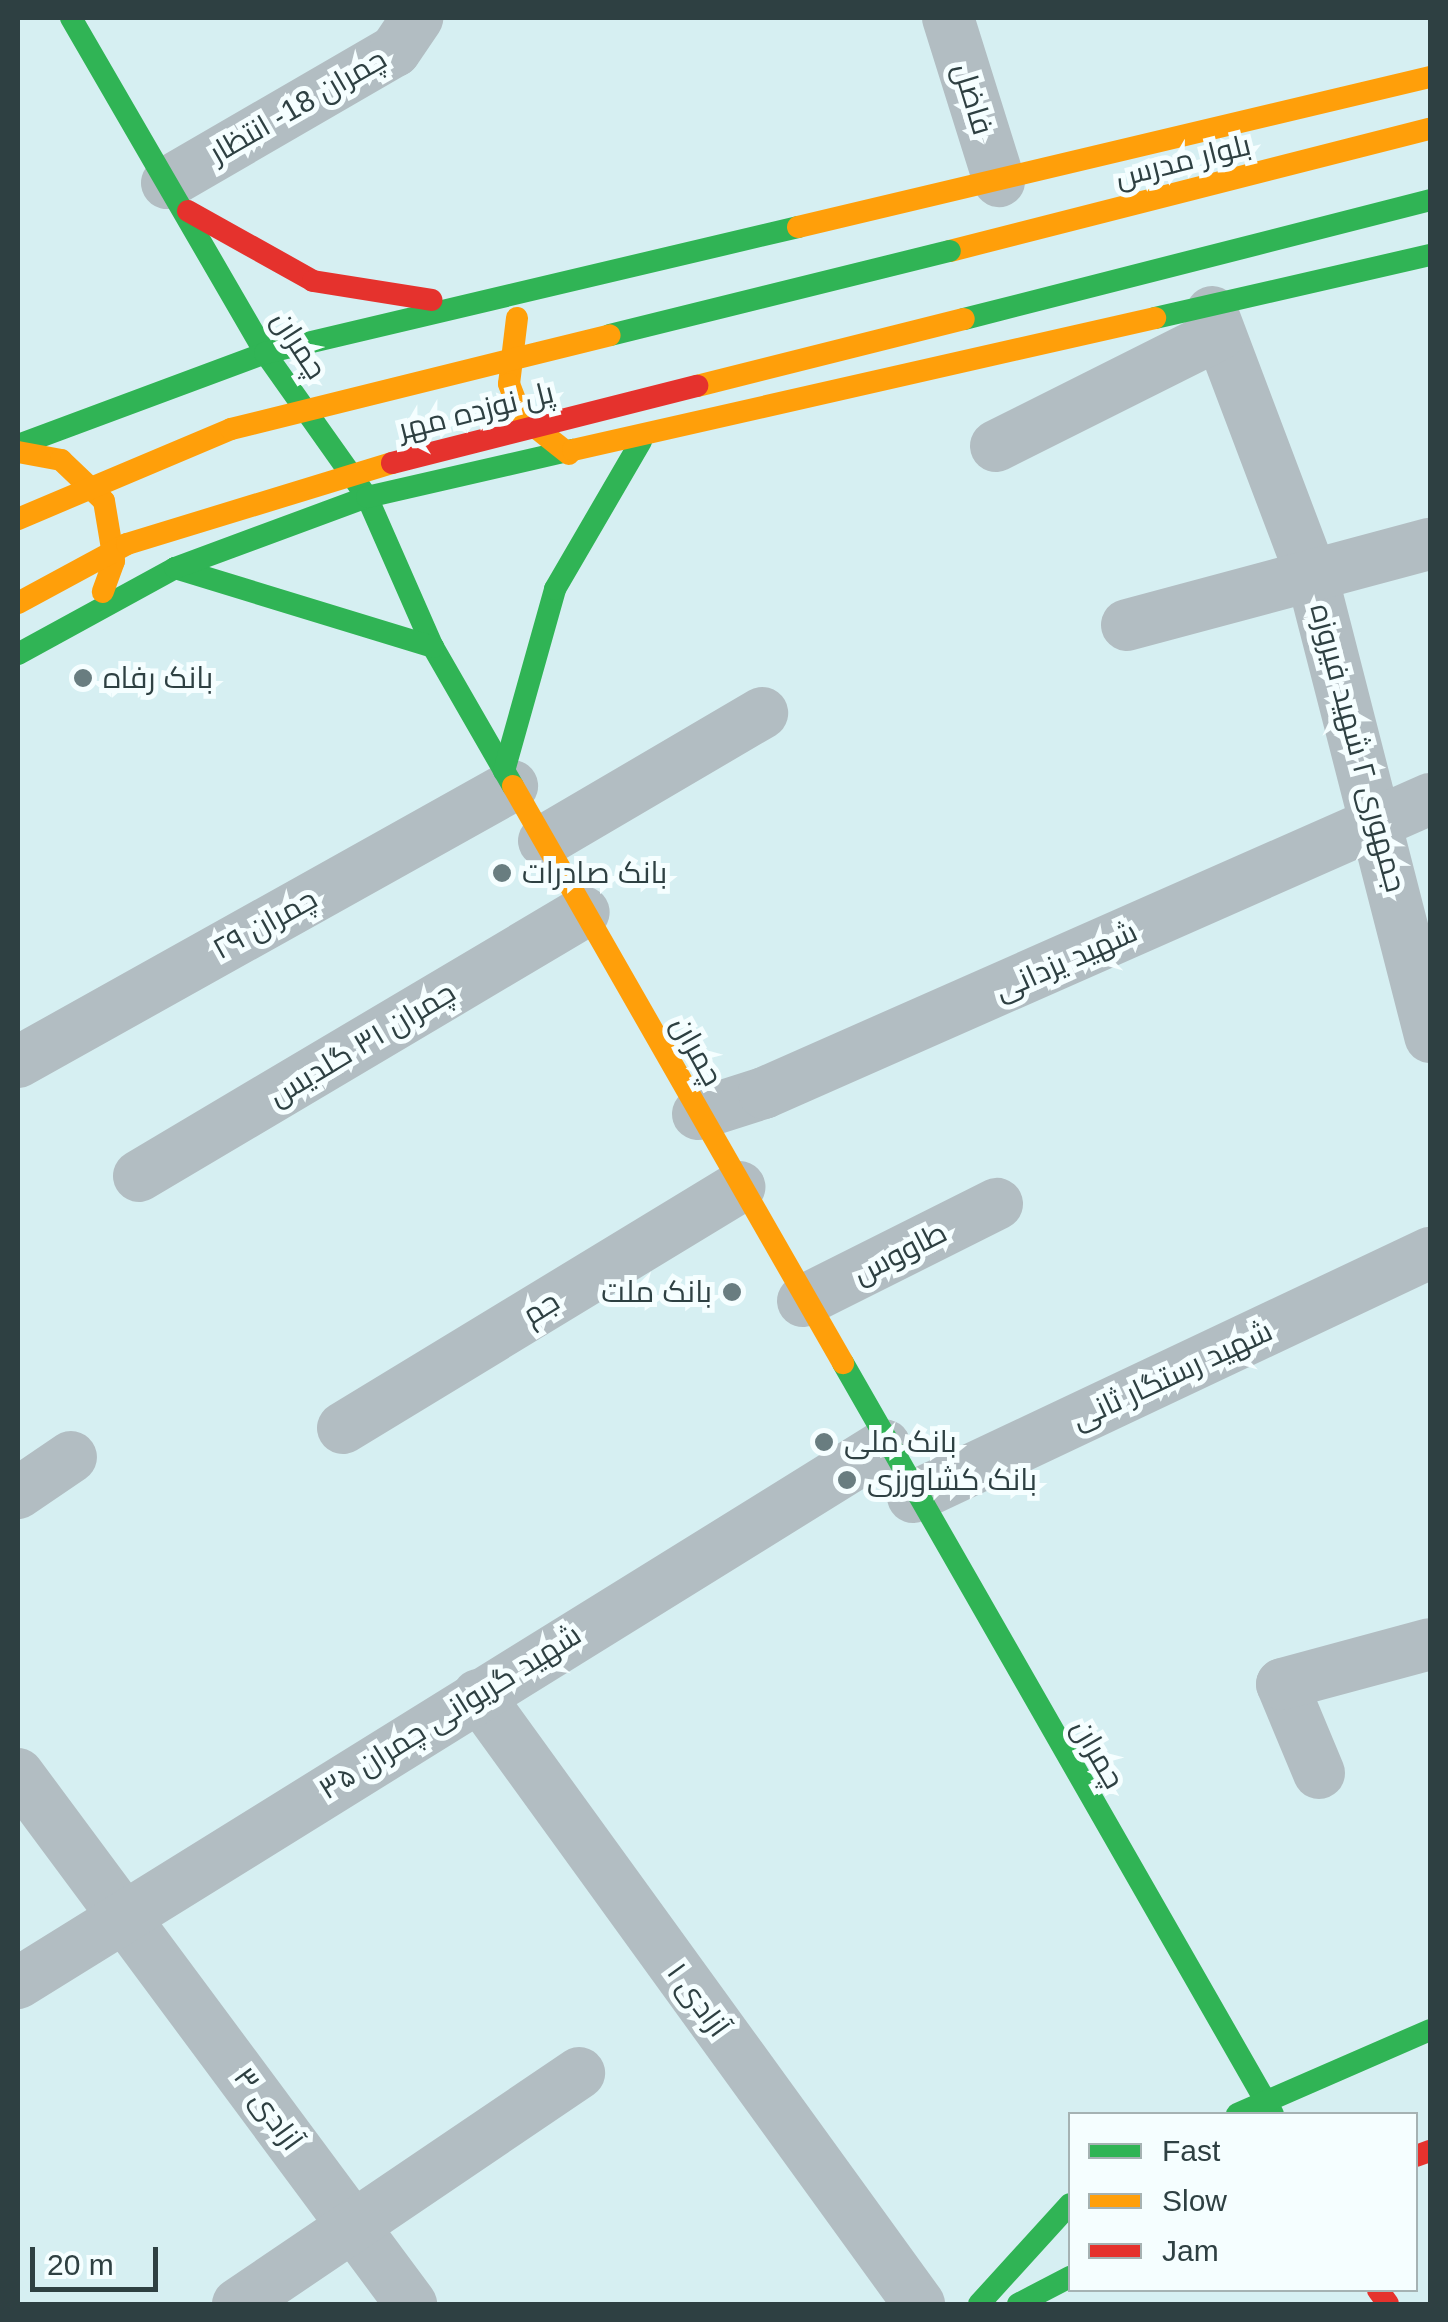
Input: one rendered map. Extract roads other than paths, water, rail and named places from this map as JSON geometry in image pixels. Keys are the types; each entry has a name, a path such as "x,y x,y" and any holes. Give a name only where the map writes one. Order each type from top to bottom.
{"main road":[{"name":"چمران","path":"71,18 265,352 367,497 433,647 914,1497 1269,2107"},
{"path":"18,448 265,352 1430,77"},
{"name":"بلوار مدرس","path":"950,250 1430,129"},
{"path":"174,194 313,281 474,302"},
{"name":"پل نوزده مهر","path":"18,603 127,544 258,497 1430,200"},
{"name":"پل نوزده مهر","path":"18,520 231,429 950,250"},
{"path":"18,654 101,604 175,568 367,497 1216,322 1430,255"},
{"path":"536,291 517,318 508,384 521,416 574,456"},
{"path":"508,779 555,589 642,441"},
{"path":"18,448 61,460 104,501 114,560 101,604"},
{"path":"175,568 433,647"},
{"path":"1269,2107 1430,2030"},
{"path":"979,2304 1068,2206"},
{"path":"1018,2304 1068,2289"}],"street":[{"name":"چمران 18- انتظار","path":"174,194 395,51 417,18"},
{"name":"فاضل","path":"948,18 998,181"},
{"path":"996,446 1216,322"},
{"name":"جمهوری ۲ شهید فیروزه","path":"1216,322 1312,576 1381,822 1430,1037"},
{"path":"1126,625 1430,544"},
{"path":"544,842 762,713"},
{"name":"چمران ۲۹","path":"18,1062 508,779"},
{"name":"شهید یزدانی","path":"698,1114 764,1093 1430,799"},
{"name":"چمران ۳۱ گلدیس","path":"140,1176 584,912"},
{"name":"جم","path":"343,1428 738,1187"},
{"name":"طاووس","path":"803,1302 996,1204"},
{"name":"شهید رستگار ثانی","path":"914,1497 1430,1254"},
{"name":"شهید گریوانی چمران ۳۵","path":"18,1983 124,1913 885,1446"},
{"path":"18,1494 71,1457"},
{"path":"1319,1773 1282,1684 1430,1644"},
{"name":"آزادی ۱","path":"478,1695 918,2304"},
{"name":"آزادی ۳","path":"18,1774 411,2304"},
{"path":"238,2304 580,2073"}],"place":[{"name":"بانک رفاه","path":"83,678"},
{"name":"بانک صادرات","path":"502,873"},
{"name":"بانک ملت","path":"732,1292"},
{"name":"بانک ملی","path":"824,1442"},
{"name":"بانک کشاورزی","path":"847,1480"}]}
